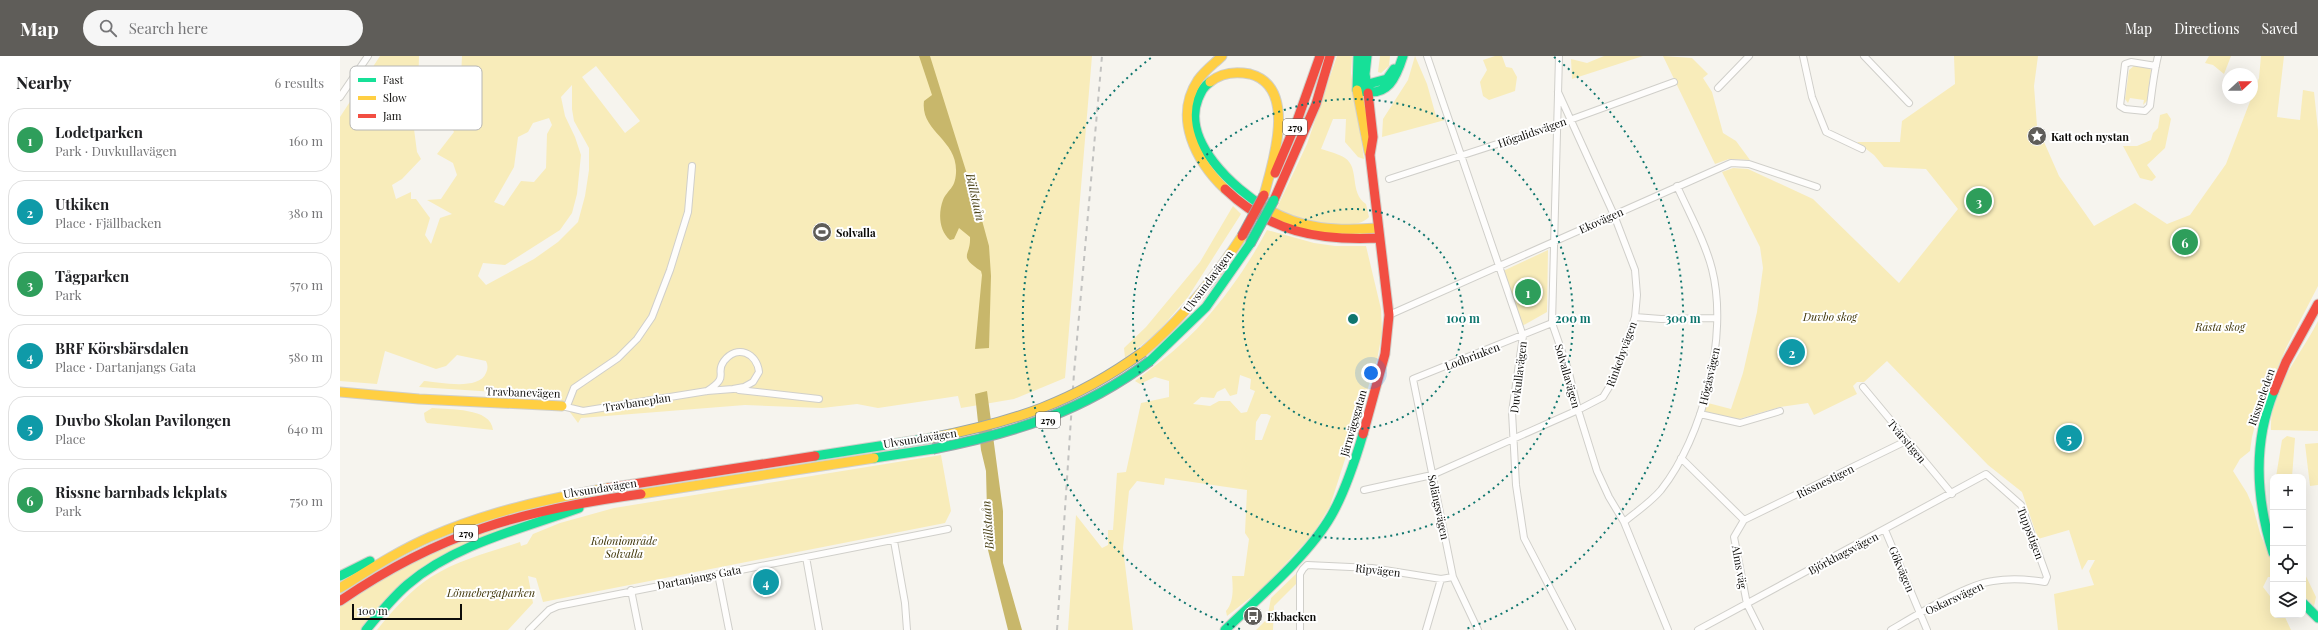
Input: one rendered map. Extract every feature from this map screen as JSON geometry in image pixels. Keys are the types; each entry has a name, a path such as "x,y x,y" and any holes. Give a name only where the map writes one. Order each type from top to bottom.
{"main road":[{"path":"1222,56 1205,69 1195,82 1185,111 1190,139 1211,175 1225,190 1247,208 1288,229 1322,238 1378,233"},
{"name":"Ulvsundavägen","path":"340,588 386,558 473,519 564,495 931,438 1003,423 1056,405 1097,384 1143,352 1192,305 1210,284 1242,236 1264,195 1297,121 1320,56"},
{"name":"Ulvsundavägen","path":"340,601 361,586 409,558 470,532 538,511 605,499 933,449 1002,435 1049,420 1103,394 1150,361 1206,307 1250,244 1274,200 1316,104 1330,56"},
{"name":"Järnvägsgatan","path":"1225,630 1294,562 1331,516 1356,458 1385,354 1389,315 1378,233 1370,155 1365,139 1357,90 1356,77 1358,56"},
{"name":"Järnvägsgatan","path":"1367,56 1364,74 1368,93 1373,137 1370,155"},
{"path":"1357,90 1366,83 1390,77 1398,56"},
{"path":"1357,90 1368,93 1382,91 1393,81 1398,73 1403,56"},
{"path":"1264,195 1280,127 1275,96 1265,82 1259,77 1241,72 1222,75 1215,78 1203,88 1197,104 1195,121 1200,139 1218,169 1230,182 1261,207 1293,222 1333,229 1378,233"},
{"name":"Rissneleden","path":"2270,546 2264,529 2258,498 2257,469 2260,436 2268,404 2282,370 2318,304"},
{"name":"Travbanevägen","path":"340,392 419,399 564,406"},
{"path":"366,630 406,586 440,563 489,540 605,499"},
{"path":"340,576 428,538"},
{"path":"2306,606 2318,618"}],"street":[{"path":"361,66 368,56"},
{"name":"Duvkullavägen","path":"1427,56 1498,267 1523,336 1512,412 1516,485 1524,538 1572,630"},
{"name":"Solvallavägen","path":"1559,56 1552,323 1568,369 1578,410 1597,471 1609,497 1624,522 1668,630"},
{"path":"1718,88 1749,56"},
{"path":"1803,56 1812,97 1826,132 1862,148"},
{"path":"1864,56 1909,103"},
{"path":"2156,66 2131,62 2125,64 2120,106 2125,109 2145,111 2150,106 2158,56"},
{"path":"340,97 350,82"},
{"name":"Högalidsvägen","path":"1389,179 1556,125 1570,118 1674,82"},
{"name":"Rinkebyvägen","path":"1364,490 1432,475 1578,410 1597,401 1607,392 1614,378 1635,317 1637,295 1635,270 1614,215 1558,91"},
{"name":"Ekovägen","path":"1389,315 1722,166 1738,162 1749,164 1817,187"},
{"name":"Travbanevägen","path":"564,406 574,388 618,358 637,339 652,317 670,270 688,212 692,187 692,166"},
{"name":"Högåsvägen","path":"1624,522 1660,491 1681,458 1700,414 1714,362 1717,318 1714,281 1710,262 1677,186"},
{"path":"1635,317 1661,319 1717,318"},
{"name":"Lodbrinken","path":"1413,379 1523,336 1552,323"},
{"name":"Travbaneplan","path":"564,406 583,411 707,391 744,387 753,382 759,372 757,360 747,353 738,353 727,357 721,367 721,379 707,391"},
{"name":"Solängsvägen","path":"1413,379 1453,577 1458,591 1478,630"},
{"name":"Tvärstigen","path":"1863,387 1906,441 1952,494"},
{"path":"733,389 819,399"},
{"path":"1700,414 1740,423 1780,411"},
{"name":"Rissnestigen","path":"1744,520 1906,441"},
{"path":"1681,458 1744,520"},
{"name":"Björkhagsvägen","path":"1698,630 1952,494 1986,474"},
{"name":"Tuppstigen","path":"1986,474 2021,505 2047,577 2045,582"},
{"name":"Alms väg","path":"1744,520 1734,537 1747,604 1760,630"},
{"name":"Dartanjangs Gata","path":"529,630 549,610 631,590 948,530"},
{"name":"Gökvägen","path":"1885,530 1927,630"},
{"path":"894,541 905,602 907,630"},
{"path":"806,557 819,630"},
{"name":"Ripvägen","path":"1300,630 1300,574 1302,569 1307,565 1372,568 1441,579 1453,577"},
{"path":"718,574 729,630"},
{"path":"1426,630 1441,579"},
{"name":"Oskarsvägen","path":"1891,630 1920,613 1976,586 1992,581 2024,579 2045,582"},
{"path":"631,590 639,630"}],"green space":[{"name":"Solvalla","path":"380,56 419,56 419,66 373,66"},
{"name":"Solvalla","path":"462,56 1092,56 1065,378 1014,399 961,408 958,396 878,408 857,404 822,408 745,405 581,418 578,423 558,396 419,387 424,381 448,384 467,384 482,379 487,370 486,361 457,355 446,366 436,369 385,351 377,384 340,381 340,117 350,102 350,130 414,130 417,152 421,159 402,179 392,185 396,199 411,192 411,199 416,199 430,218 425,235 431,244 440,218 452,214 427,200 441,199 457,175 453,163 437,154 454,132 453,130 482,130 482,66 462,66","holes":["596,66 640,121 625,133 582,77","572,85 572,109 574,121 589,148 589,170 585,196 578,222 558,242 534,259 486,285 478,276 483,263 505,265 560,230 572,213 577,194 581,155 575,137 565,116 561,97","549,118 552,125 547,134 546,168 534,182 521,181 504,206 494,202 514,167 518,137 528,132 533,123"]},
{"path":"1337,56 1352,56 1351,73 1364,159 1358,157 1345,142 1346,119 1333,119 1321,149 1337,154 1350,162 1358,194 1366,204 1369,217 1361,222 1338,225 1297,217 1276,210 1307,144"},
{"path":"1380,56 1390,56 1389,66 1381,73 1378,72"},
{"path":"1415,56 1427,84 1436,116 1445,120 1382,137 1383,119 1408,80"},
{"path":"1495,56 1502,56 1506,67 1512,68 1517,77 1515,91 1489,100 1483,96 1480,82 1487,70 1483,60"},
{"path":"1604,56 1643,56 1572,79 1571,59 1587,63"},
{"path":"1663,56 1692,58 1708,74 1703,78 1712,92 1723,133 1736,141 1750,160 1729,159 1715,164"},
{"path":"1954,56 2038,56 2034,86 2037,126 2059,176 2094,226 2135,203 2167,224 2190,215 2226,164 2249,104 2258,104 2258,81 2261,56 2284,56 2277,117 2300,120 2303,90 2314,92 2318,130 2318,286 2286,348 2258,414 2250,451 2240,459 2233,471 2247,493 2253,507 2260,533 2270,558 2270,577 2268,577 2263,587 2270,596 2270,618 2285,618 2291,630 2058,630 2054,594 2094,585 2089,571 2095,560 2088,560 2082,570 2069,530 2038,539 2022,492 1988,465 1887,361 1864,382 1857,382 1853,386 1857,394 1814,415 1808,403 1780,407 1739,419 1704,412 1708,403 1731,409 1743,373 1757,312 1763,268 1760,247 1722,172 1733,168 1748,169 1813,199 1899,283 1958,209 1926,169 1884,167 1874,155 1857,142 1900,142 1902,121 1955,84"},
{"path":"2209,56 2231,56 2226,68 2222,68 2222,72 2213,65 2205,63"},
{"path":"2135,65 2149,68 2151,70 2147,101 2143,105 2144,100 2130,98 2128,103 2125,99 2129,70"},
{"path":"2167,113 2171,119 2165,148 2147,165 2156,177 2152,181 2140,178 2123,146 2137,146 2151,140 2153,133 2158,128 2160,115"},
{"path":"1233,206 1241,214 1188,297 1157,333 1125,358 1124,348 1146,327 1200,262"},
{"path":"1267,230 1314,243 1335,246 1366,246 1381,309 1382,333 1377,360 1330,506 1313,534 1264,587 1227,616 1226,611 1229,607 1232,595 1232,576 1244,576 1249,539 1245,533 1247,490 1165,478 1164,485 1137,481 1129,491 1123,548 1133,630 1068,630 1076,515 1102,548 1108,545 1108,530 1113,530 1117,473 1126,472 1141,403 1169,397 1169,381 1155,377 1140,384 1135,381 1180,345 1213,311 1246,266","holes":["1240,375 1251,379 1250,389 1255,391 1247,412 1241,413 1230,401 1219,401 1210,406 1193,404 1201,397 1214,398 1217,392 1225,388 1230,396 1237,394","1261,414 1271,416 1262,440 1255,440 1256,422"]},
{"path":"1548,250 1547,312 1522,326 1503,271"},
{"path":"2318,321 2318,431 2271,430 2275,401 2287,373"},
{"path":"432,408 477,413 485,417 491,423 493,430 427,423 424,413"},
{"path":"2287,436 2295,438 2292,474 2276,474 2282,440"},
{"path":"2318,443 2318,485 2310,486 2305,444"},
{"name":"Koloniområde Solvalla","path":"941,455 951,511 945,523 543,602 536,578 528,576 533,603 508,630 377,630 402,601 416,588 441,571 474,557 520,542 521,546 527,544 533,534 560,523 614,508"},
{"path":"542,516 451,553 363,630 340,630 340,607 403,567 455,542"},
{"path":"1298,572 1296,584 1274,606 1273,630 1256,630 1267,619 1271,598"},
{"path":"2306,576 2316,597 2314,606 2306,598"}],"water":[{"name":"Bällstaån","path":"919,56 930,56 972,190 978,197 980,213 989,246 991,276 989,348 975,349 982,275 981,271 969,262 967,258 970,237 959,228 954,239 950,240 946,236 940,222 941,205 955,178 955,161 946,143 928,121 924,112 924,101 932,95"},
{"path":"987,391 1003,511 1003,563 1022,630 1008,630 988,550 986,471 981,450 975,394"}],"railway":[{"path":"1057,630 1074,373 1102,56"}],"traffic: fast":[{"path":"1357,90 1358,56"},
{"path":"1367,56 1365,74 1368,93"},
{"path":"1362,91 1378,91 1390,84 1397,72 1403,56"},
{"path":"1361,86 1387,79 1394,69"},
{"path":"1210,82 1200,94 1195,115 1197,131 1204,147 1214,162 1239,189 1266,208"},
{"path":"1250,244 1274,200"},
{"path":"1150,361 1206,307 1250,244"},
{"path":"933,449 992,436 1047,418 1074,407 1099,394 1150,361"},
{"path":"2271,546 2263,512 2259,472 2262,432 2274,391"},
{"path":"1225,630 1282,576 1321,531 1341,497 1363,434"},
{"path":"815,456 931,438"},
{"path":"874,458 933,449"},
{"path":"366,630 407,585 446,559 489,539 579,508"},
{"path":"340,576 370,561"},
{"path":"2306,606 2318,618"}],"traffic: slow":[{"path":"1222,56 1206,70 1198,80 1191,94 1188,109 1188,124 1191,138 1197,152 1214,178 1225,189"},
{"path":"1210,82 1224,74 1250,74 1265,82 1274,94 1278,109 1278,127 1276,146 1264,195"},
{"path":"1357,90 1369,152"},
{"path":"1266,208 1293,221 1306,225 1334,229 1378,228"},
{"path":"1143,352 1185,312 1209,283 1242,236"},
{"path":"931,438 989,425 1042,408 1092,384 1143,352"},
{"path":"340,392 419,399 562,406"},
{"path":"641,494 874,458"},
{"path":"340,588 407,548 473,520 518,507 608,488"}],"traffic: jam":[{"path":"1275,173 1297,121 1320,56"},
{"path":"1274,200 1316,104 1330,56"},
{"path":"1363,434 1385,354 1389,315 1370,155 1373,137 1368,93"},
{"path":"1225,189 1242,204 1259,215 1296,231 1336,238 1379,238"},
{"path":"1242,236 1264,195"},
{"path":"2274,391 2286,362 2318,304"},
{"path":"608,488 815,456"},
{"path":"340,601 412,558 448,541 483,528 558,508 598,500 641,494"}],"place":[{"name":"Katt och nystan","path":"2037,136"},
{"name":"Tågparken","path":"1979,201"},
{"name":"Solvalla","path":"822,232"},
{"name":"Rissne barnbads lekplats","path":"2185,242"},
{"name":"Lodetparken","path":"1528,292"},
{"name":"Utkiken","path":"1792,352"},
{"name":"Duvbo Skolan Pavilongen","path":"2069,438"},
{"name":"BRF Körsbärsdalen","path":"766,582"},
{"name":"Ekbacken","path":"1253,616"}],"park label":[{"name":"Duvbo skog","path":"1830,316"},
{"name":"Råsta skog","path":"2220,326"},
{"name":"Lönnebergaparken","path":"491,592"}]}
